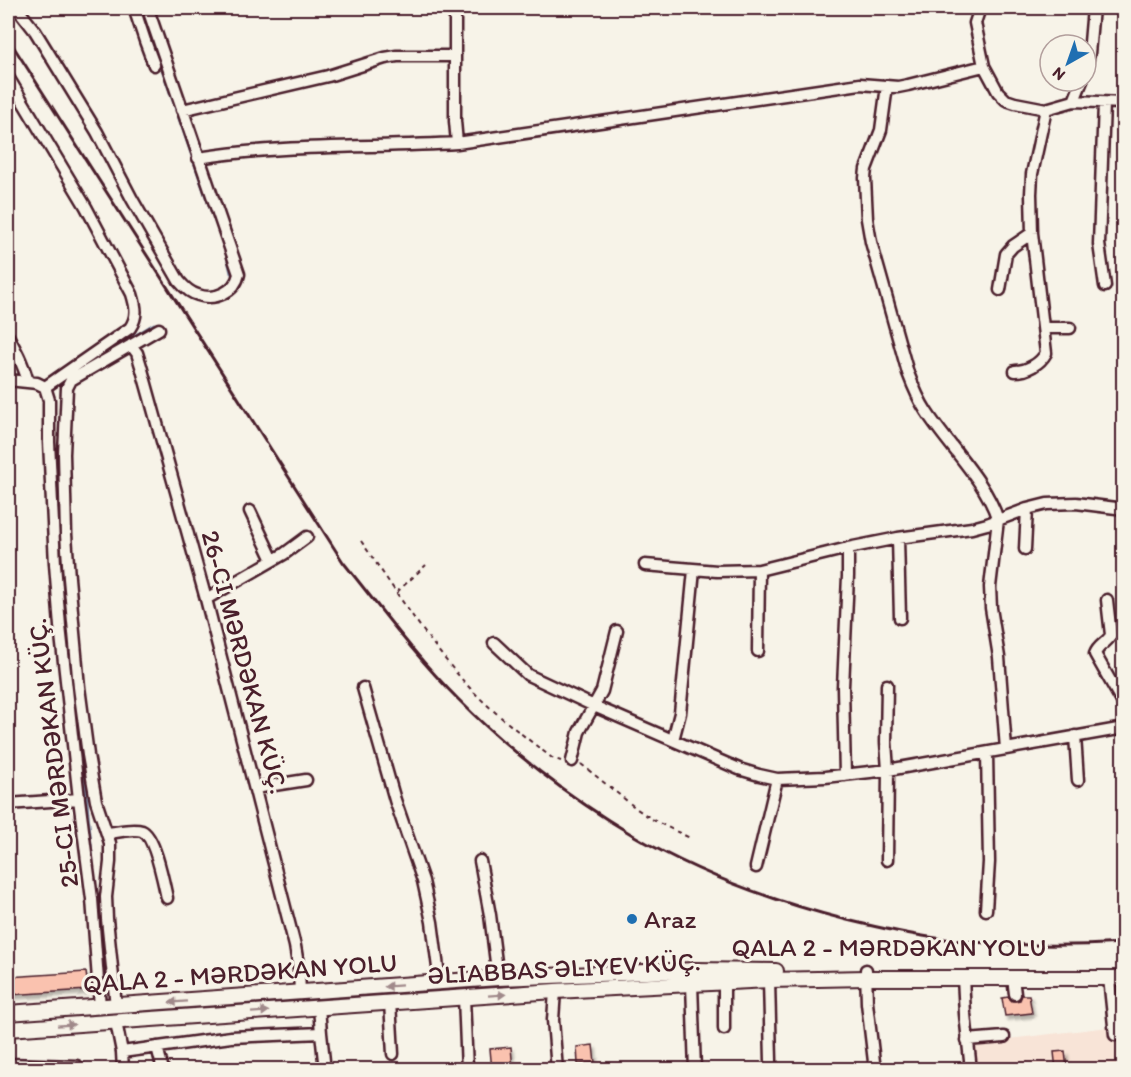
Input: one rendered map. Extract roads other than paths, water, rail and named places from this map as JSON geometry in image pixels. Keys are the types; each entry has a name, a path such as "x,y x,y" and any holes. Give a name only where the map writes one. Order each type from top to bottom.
{"main road":[{"name":"QALA 2 - MƏRDƏKAN YOLU","path":"8,1013 498,978 695,970 866,974 1124,972"},
{"name":"ƏLIABBAS ƏLIYEV KÜÇ.","path":"8,1029 555,991 866,974 963,978 1117,978"},
{"path":"300,993 301,1009"}],"street":[{"path":"17,8 35,31 97,132 179,281 195,295 214,297 231,289 239,274 150,15"},
{"path":"134,8 154,65"},
{"path":"455,8 457,143"},
{"path":"980,8 975,23 984,66 998,92 1006,100 1046,109 1074,101 1124,103"},
{"path":"1091,33 1093,8"},
{"path":"182,110 328,76 385,58 455,56"},
{"path":"198,158 362,146 457,143 860,84 908,85 984,66"},
{"path":"8,77 86,207 136,305 136,315 130,328 45,387 37,383 8,380"},
{"path":"887,86 879,140 870,157 865,178 867,219 871,242 915,391 926,411 989,499 998,520 990,586 999,657 1006,749"},
{"path":"1074,101 1077,93"},
{"path":"1104,103 1099,244 1105,286"},
{"path":"1015,371 1027,370 1044,357 1046,348 1032,233 1032,174 1046,109"},
{"path":"1000,290 1006,254 1009,249 1032,233"},
{"path":"116,1006 106,919 111,851 108,833 96,801 79,687 66,534 64,430 70,381 159,328"},
{"path":"1044,328 1070,328"},
{"path":"8,336 26,372 28,382"},
{"path":"131,345 137,353 141,366 206,599 295,946 300,993"},
{"name":"25-CI MƏRDƏKAN KÜÇ.","path":"45,387 49,400 55,564 60,626 92,899 100,1007"},
{"path":"645,565 694,570 759,570 898,538 972,528 1027,509 1059,503 1124,509"},
{"path":"1025,549 1027,509"},
{"path":"250,511 273,560"},
{"path":"206,599 273,560 307,537"},
{"path":"898,538 900,618"},
{"path":"845,775 843,687 848,548"},
{"path":"673,740 680,713 694,570"},
{"path":"758,651 759,570"},
{"path":"1107,600 1111,635 1096,649 1095,654 1124,705"},
{"path":"572,761 579,732 602,691 617,630"},
{"path":"494,643 528,675 739,769 777,778 825,777 888,770 1124,728"},
{"path":"887,684 887,860"},
{"path":"363,688 395,800 423,881 432,922 440,983"},
{"path":"1075,736 1078,780"},
{"path":"986,910 987,753"},
{"path":"756,867 777,778"},
{"path":"255,788 306,780"},
{"path":"8,804 79,799"},
{"path":"108,833 141,831 147,834 153,847 167,898"},
{"path":"480,861 498,978"},
{"path":"866,974 875,1070"},
{"path":"963,978 970,1070"},
{"path":"1014,978 1016,994"},
{"path":"1115,1035 1117,978"},
{"path":"769,980 771,1061"},
{"path":"724,982 724,1029"},
{"path":"692,984 695,1070"},
{"path":"555,991 553,1020 556,1070"},
{"path":"464,997 467,1070"},
{"path":"390,1002 393,1054"},
{"path":"319,1007 325,1070"},
{"path":"116,1022 123,1070"},
{"path":"122,1052 231,1037 321,1033"},
{"path":"967,1040 1004,1037"},
{"path":"157,1047 163,1070"},
{"path":"8,1064 77,1066 82,1070"}],"waterway":[{"path":"141,8 219,232"},
{"path":"227,256 231,273"},
{"path":"95,360 154,324"},
{"path":"61,411 62,381 64,380"},
{"path":"80,731 93,865"},
{"path":"99,919 105,977"}],"railway":[{"path":"8,38 343,562 443,683 477,718 540,772 585,805 656,848 709,873 791,904 869,925 936,938 1030,945 1124,943"}],"place":[{"name":"Araz","path":"632,919"}]}
